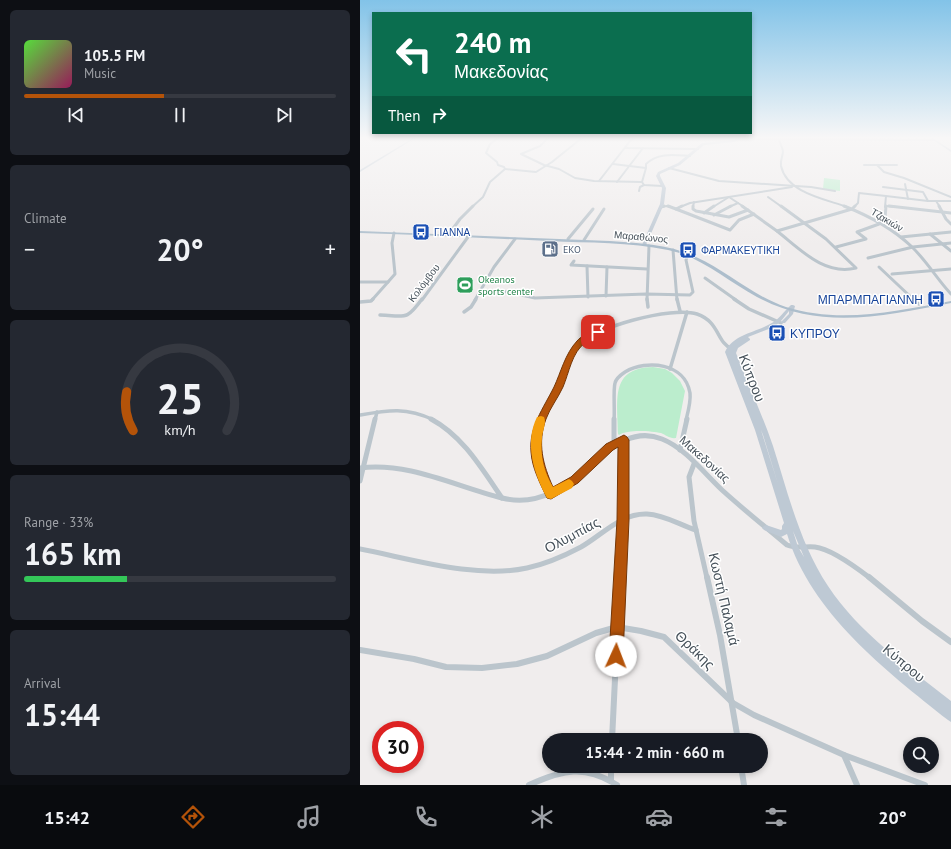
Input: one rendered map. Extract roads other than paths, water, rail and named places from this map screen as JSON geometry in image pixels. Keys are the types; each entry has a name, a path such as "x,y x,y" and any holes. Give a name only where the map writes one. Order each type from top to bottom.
{"main road":[{"path":"646,244 661,207 663,186 658,176 659,174"},
{"name":"Μαραθώνος","path":"360,231 568,239 671,246 697,255 715,264 758,293 791,309 825,313 873,313 951,299"},
{"name":"Μαραθώνος","path":"360,231 646,244 688,254 709,264 759,297 791,309 830,317 859,318 951,302"},
{"name":"Κύπρου","path":"791,309 771,330 747,340 732,349 729,356 756,423 786,524 798,548 840,610 883,653 951,708"},
{"name":"Κύπρου","path":"732,349 766,435 803,566 829,606 851,632 882,662 951,717"},
{"path":"766,528 781,534 786,531 786,524"}],"street":[{"path":"449,234 460,219 483,197 490,182 500,174"},
{"path":"567,174 575,178 663,186"},
{"path":"599,181 605,174"},
{"path":"617,182 624,174"},
{"path":"639,191 643,184 645,174"},
{"path":"691,174 719,181 794,186 835,191"},
{"path":"784,174 794,186"},
{"path":"887,174 904,178 951,197"},
{"path":"905,184 908,199"},
{"path":"676,209 685,204 694,202 774,189 787,189 794,186"},
{"name":"Τζακιών","path":"794,186 852,209 901,237 913,247 928,264 931,270 951,294"},
{"path":"882,187 924,192 928,201"},
{"path":"777,231 852,209 858,203 859,192 928,201 951,201"},
{"path":"836,247 866,239 857,232 879,224 885,218 886,196"},
{"path":"729,197 824,267 834,270 856,268 836,247 768,197"},
{"path":"704,213 729,197"},
{"path":"936,201 946,219 951,224"},
{"path":"694,202 694,210 739,220"},
{"path":"714,215 738,203"},
{"path":"661,207 667,206 730,230 739,220 754,214"},
{"path":"886,206 951,213"},
{"path":"568,239 593,209"},
{"path":"584,240 604,209"},
{"path":"729,217 748,210"},
{"path":"901,237 951,232"},
{"path":"360,302 372,301 395,274 392,243 394,233"},
{"path":"930,234 951,251"},
{"name":"Κολόμβου","path":"380,315 406,316 411,314 468,237"},
{"path":"464,312 471,307 494,267 515,239"},
{"path":"646,244 646,294 648,307"},
{"path":"868,258 913,247 951,244"},
{"path":"673,250 676,294 680,311"},
{"path":"481,291 518,293 532,298 692,294 686,260 688,254"},
{"path":"574,261 571,263 572,266 647,269"},
{"path":"587,266 588,297"},
{"path":"606,296 607,267"},
{"path":"879,268 919,304"},
{"path":"892,274 951,269"},
{"path":"705,278 749,309 779,323"},
{"path":"360,282 388,282"},
{"path":"551,494 545,484 538,464 536,448 537,436 541,418 556,393 576,346 590,335 604,330 656,315 680,311 700,315 708,320 716,328 724,344 732,349"},
{"path":"670,369 687,312"},
{"path":"614,445 614,392 615,384 618,378 629,370 644,365 657,365 670,369 684,380 690,392 690,401 680,450"},
{"path":"360,415 397,410 413,412 427,417 442,426 478,463 502,498"},
{"path":"360,481 362,467 376,412"},
{"name":"Μακεδονίας","path":"362,467 382,466 404,469 502,498 517,501 531,501 551,494 574,480 614,445 624,440 640,436 654,436 666,441 680,450 766,528 787,545 798,548"},
{"path":"612,733 623,520 624,440"},
{"name":"Κωστή Παλαμά","path":"694,464 690,477 696,530 720,634 737,733"},
{"name":"Ολυμπίας","path":"360,549 482,572 528,568 559,558 623,520 640,515 651,514 696,530"},
{"path":"798,548 816,547 834,554 862,572 922,621 951,642"},
{"name":"Θράκης","path":"360,650 414,659 446,667 482,668 517,664 547,656 596,633 617,627 664,637 733,703 754,715 844,755 925,785"},
{"path":"844,755 857,785"},
{"path":"530,785 558,772 569,770 591,772 614,783"},
{"path":"612,773 614,783"},
{"path":"742,773 744,785"}],"place":[{"name":"ΓΙΑΝΝΑ","path":"421,232"},
{"name":"EKO","path":"550,249"},
{"name":"ΦΑΡΜΑΚΕΥΤΙΚΗ","path":"688,250"},
{"name":"Okeanos sports center","path":"465,285"},
{"name":"ΜΠΑΡΜΠΑΓΙΑΝΝΗ","path":"936,299"},
{"name":"ΚΥΠΡΟΥ","path":"777,333"}]}
